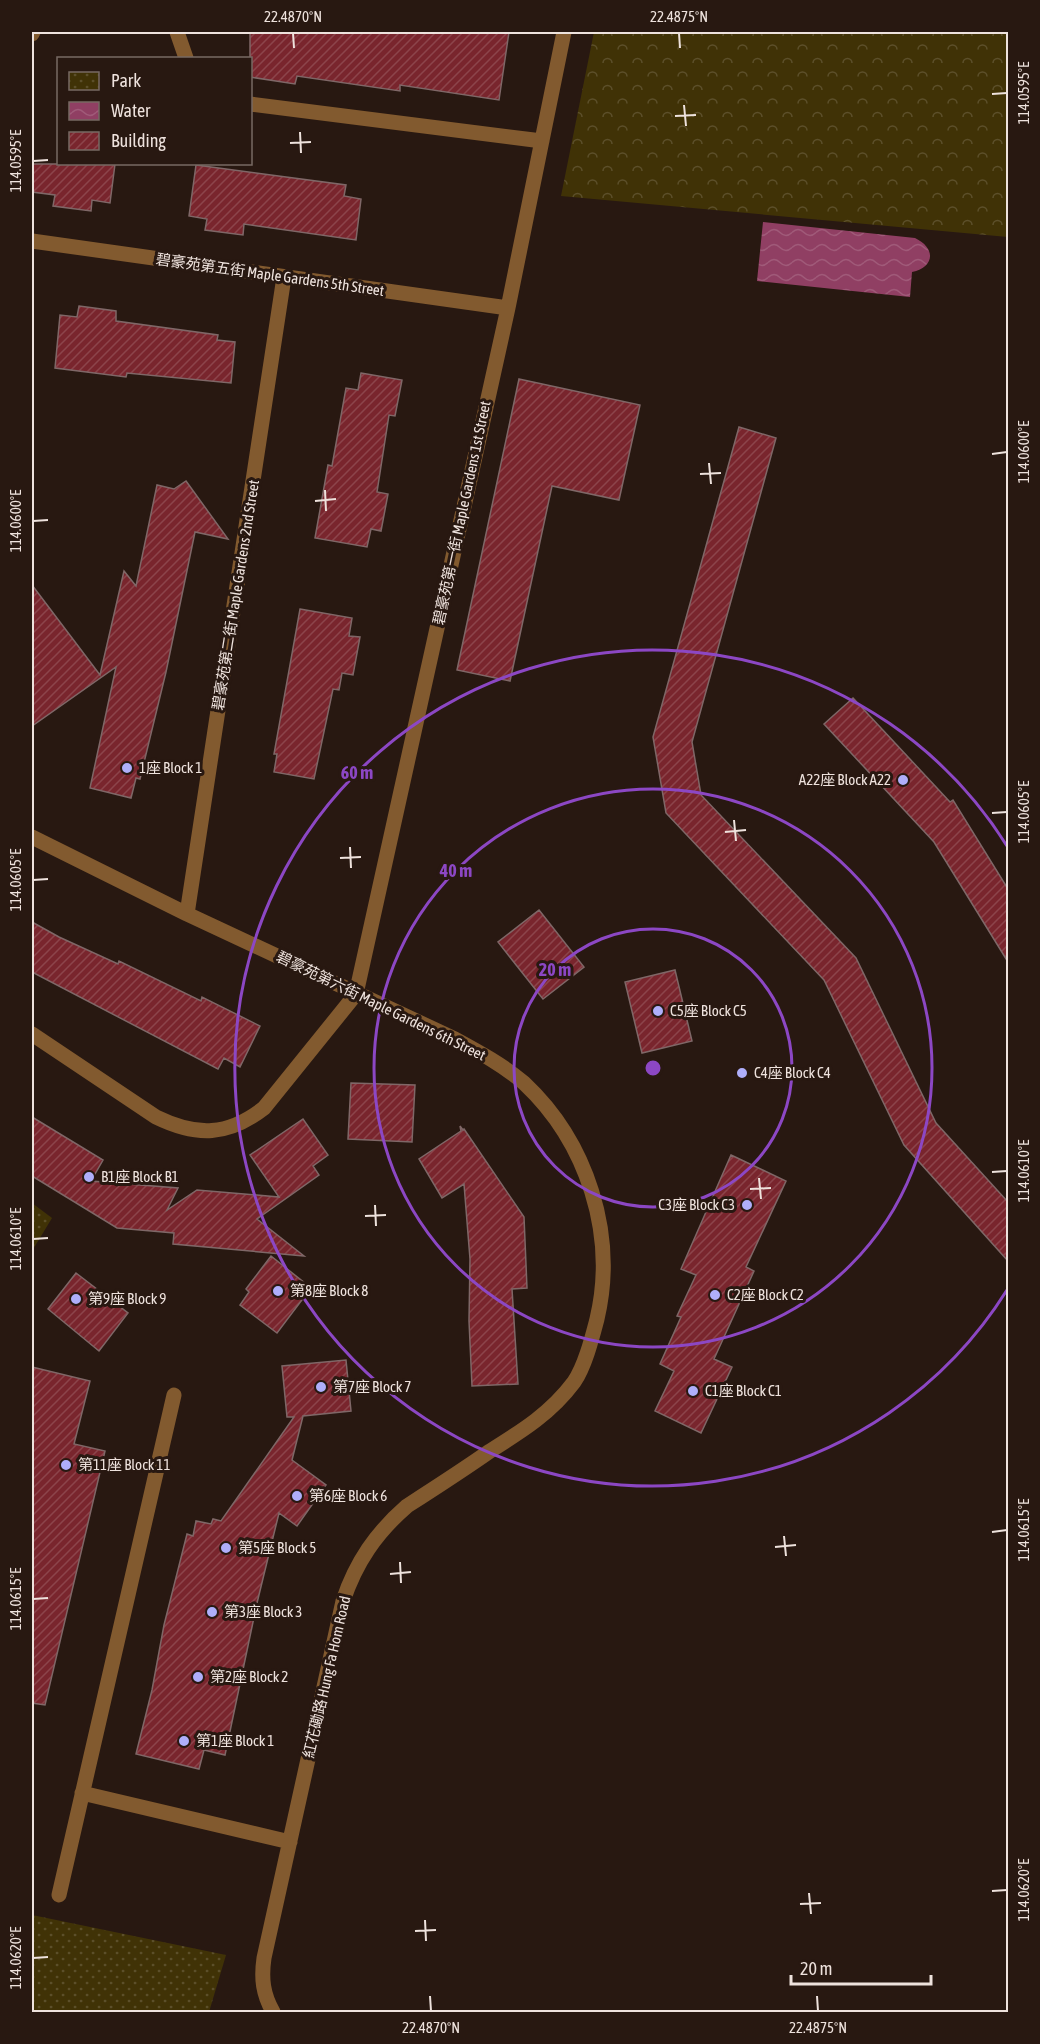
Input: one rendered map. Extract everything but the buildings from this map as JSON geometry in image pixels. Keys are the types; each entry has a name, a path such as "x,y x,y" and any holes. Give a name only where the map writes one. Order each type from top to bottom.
{"lane":[{"path":"177,32 186,57"},
{"name":"碧豪苑第一街 Maple Gardens 1st Street","path":"356,994 508,308 564,32"},
{"path":"252,104 542,141"},
{"name":"碧豪苑第五街 Maple Gardens 5th Street","path":"32,241 508,308"},
{"name":"碧豪苑第二街 Maple Gardens 2nd Street","path":"187,914 284,277"},
{"name":"碧豪苑第六街 Maple Gardens 6th Street","path":"32,837 187,914 491,1058 523,1083 551,1113 577,1156 590,1184 600,1223 604,1263 600,1304 591,1343 575,1381 546,1415"},
{"path":"32,1034 156,1117 175,1126 197,1131 219,1131 244,1122 264,1108 356,994"},
{"path":"59,1895 174,1395"},
{"name":"紅花磡路 Hung Fa Hom Road","path":"273,2013 264,1996 262,1978 264,1958 343,1601 351,1579 374,1539 407,1506 546,1415"},
{"path":"82,1793 290,1842"}],"green space":[{"path":"594,32 1008,32 1008,237 561,196"},
{"path":"32,1203 52,1218 32,1251"},
{"path":"32,1915 226,1955 209,2012 32,2012"}],"water":[{"path":"763,222 915,238 927,247 929,262 920,270 912,272 910,297 757,281"}],"place":[{"name":"1座 Block 1","path":"127,768"},
{"name":"A22座 Block A22","path":"903,780"},
{"name":"C5座 Block C5","path":"658,1011"},
{"name":"C4座 Block C4","path":"742,1073"},
{"name":"B1座 Block B1","path":"89,1177"},
{"name":"C3座 Block C3","path":"747,1205"},
{"name":"第8座 Block 8","path":"278,1291"},
{"name":"C2座 Block C2","path":"715,1295"},
{"name":"第9座 Block 9","path":"76,1299"},
{"name":"第7座 Block 7","path":"321,1387"},
{"name":"C1座 Block C1","path":"693,1391"},
{"name":"第11座 Block 11","path":"66,1465"},
{"name":"第6座 Block 6","path":"297,1496"},
{"name":"第5座 Block 5","path":"226,1548"},
{"name":"第3座 Block 3","path":"212,1612"},
{"name":"第2座 Block 2","path":"198,1677"},
{"name":"第1座 Block 1","path":"184,1741"}]}
